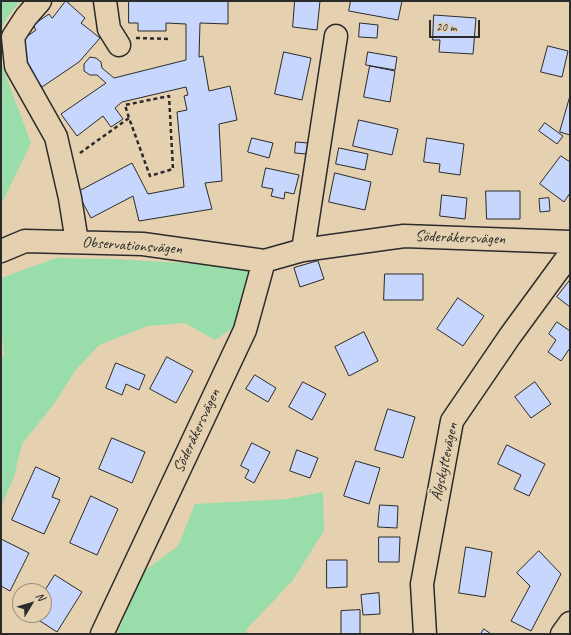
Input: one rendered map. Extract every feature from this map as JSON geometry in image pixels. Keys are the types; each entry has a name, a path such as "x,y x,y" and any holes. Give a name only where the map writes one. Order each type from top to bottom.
{"street":[{"path":"40,1 26,17 13,37 16,66 56,137 70,198 77,242"},
{"path":"105,1 108,29 119,45"},
{"path":"303,250 336,36"},
{"name":"Söderåkersvägen","path":"102,634 245,330 264,261 303,250 404,236 570,242"},
{"name":"Observationsvägen","path":"1,251 26,240 143,244 264,261"},
{"name":"Älgskyttevägen","path":"425,634 422,584 452,421 510,336 570,254"},
{"path":"562,634 570,623"}],"path":[{"path":"119,45 137,38 170,39"},
{"path":"170,96 173,169 150,176 129,118 125,105 170,96"},
{"path":"63,164 129,118"}],"green space":[{"path":"1,1 20,1 6,19 1,29"},
{"path":"1,58 3,68 31,143 1,205"},
{"path":"56,258 115,259 249,267 248,286 236,326 215,340 185,323 148,326 99,345 75,371 54,404 22,444 14,477 1,507 1,359 4,356 1,320 1,278"},
{"path":"323,492 324,531 293,580 246,630 248,634 117,634 143,572 178,546 195,504 287,499"}],"building":[{"path":"66,1 85,18 81,23 100,38 79,62 42,87 22,58 27,54 19,42 36,30 33,25 49,14 52,18"},
{"path":"129,1 228,1 228,24 200,23 199,57 203,56 209,91 230,86 237,120 219,124 222,181 205,183 212,209 139,221 133,196 91,218 77,192 132,163 148,194 184,187 177,112 187,110 184,96 188,95 186,87 122,102 115,108 123,119 111,127 103,116 77,136 61,114 106,83 97,75 90,75 84,71 84,64 90,57 96,58 101,62 102,68 114,78 186,60 186,24 166,23 166,31 138,31 138,23 129,23"},
{"path":"295,1 320,1 317,30 293,27"},
{"path":"351,1 402,1 398,20 349,11"},
{"path":"434,15 476,18 473,54 439,52 440,40 433,40"},
{"path":"360,23 378,25 377,38 359,37"},
{"path":"548,46 568,51 562,77 541,72"},
{"path":"284,52 311,58 302,100 275,94"},
{"path":"368,52 397,57 395,70 366,65"},
{"path":"370,66 395,71 390,102 364,97"},
{"path":"570,96 570,135 560,132"},
{"path":"359,120 398,129 392,155 353,146"},
{"path":"545,123 563,136 557,144 539,131"},
{"path":"252,138 273,143 269,158 248,152"},
{"path":"427,138 464,144 460,175 439,172 440,164 424,162"},
{"path":"296,142 308,143 306,154 295,153"},
{"path":"339,148 368,154 365,170 336,164"},
{"path":"561,156 570,162 570,193 564,202 540,184"},
{"path":"266,168 299,175 294,194 285,192 284,199 271,196 273,189 262,187"},
{"path":"335,173 371,182 365,210 329,202"},
{"path":"486,191 520,191 520,219 487,219"},
{"path":"442,195 467,198 465,219 440,216"},
{"path":"549,198 550,211 540,212 539,199"},
{"path":"318,261 324,279 300,287 294,268"},
{"path":"385,274 423,274 423,300 384,300"},
{"path":"570,280 570,307 557,297"},
{"path":"458,298 484,316 463,346 437,329"},
{"path":"557,322 570,331 570,348 561,361 548,352 556,340 549,334"},
{"path":"364,332 378,361 349,376 335,347"},
{"path":"167,357 193,371 176,403 150,389"},
{"path":"116,363 145,375 139,390 126,384 122,395 106,388"},
{"path":"255,375 276,388 268,402 246,389"},
{"path":"303,382 326,394 312,420 289,407"},
{"path":"535,382 551,404 531,418 515,397"},
{"path":"388,409 415,417 403,458 375,450"},
{"path":"112,438 145,452 132,483 99,469"},
{"path":"252,443 270,452 254,483 245,478 249,470 241,466"},
{"path":"507,445 545,464 529,496 514,489 521,475 498,464"},
{"path":"297,450 318,458 310,478 290,471"},
{"path":"356,461 380,468 369,504 344,496"},
{"path":"36,467 60,478 52,497 60,500 44,534 12,520"},
{"path":"91,496 118,509 97,555 70,543"},
{"path":"380,505 398,506 397,528 378,527"},
{"path":"379,537 400,537 399,562 379,562"},
{"path":"1,539 29,553 14,583 12,583 10,591 1,586"},
{"path":"466,547 492,552 485,597 459,593"},
{"path":"539,551 561,574 531,631 511,621 530,586 517,573"},
{"path":"327,560 347,560 347,587 327,588"},
{"path":"55,575 82,592 57,632 43,623 52,623 52,583 50,583"},
{"path":"379,593 380,614 363,615 361,595"},
{"path":"360,610 360,634 341,634 341,611"},
{"path":"484,629 491,634 481,634"}]}
